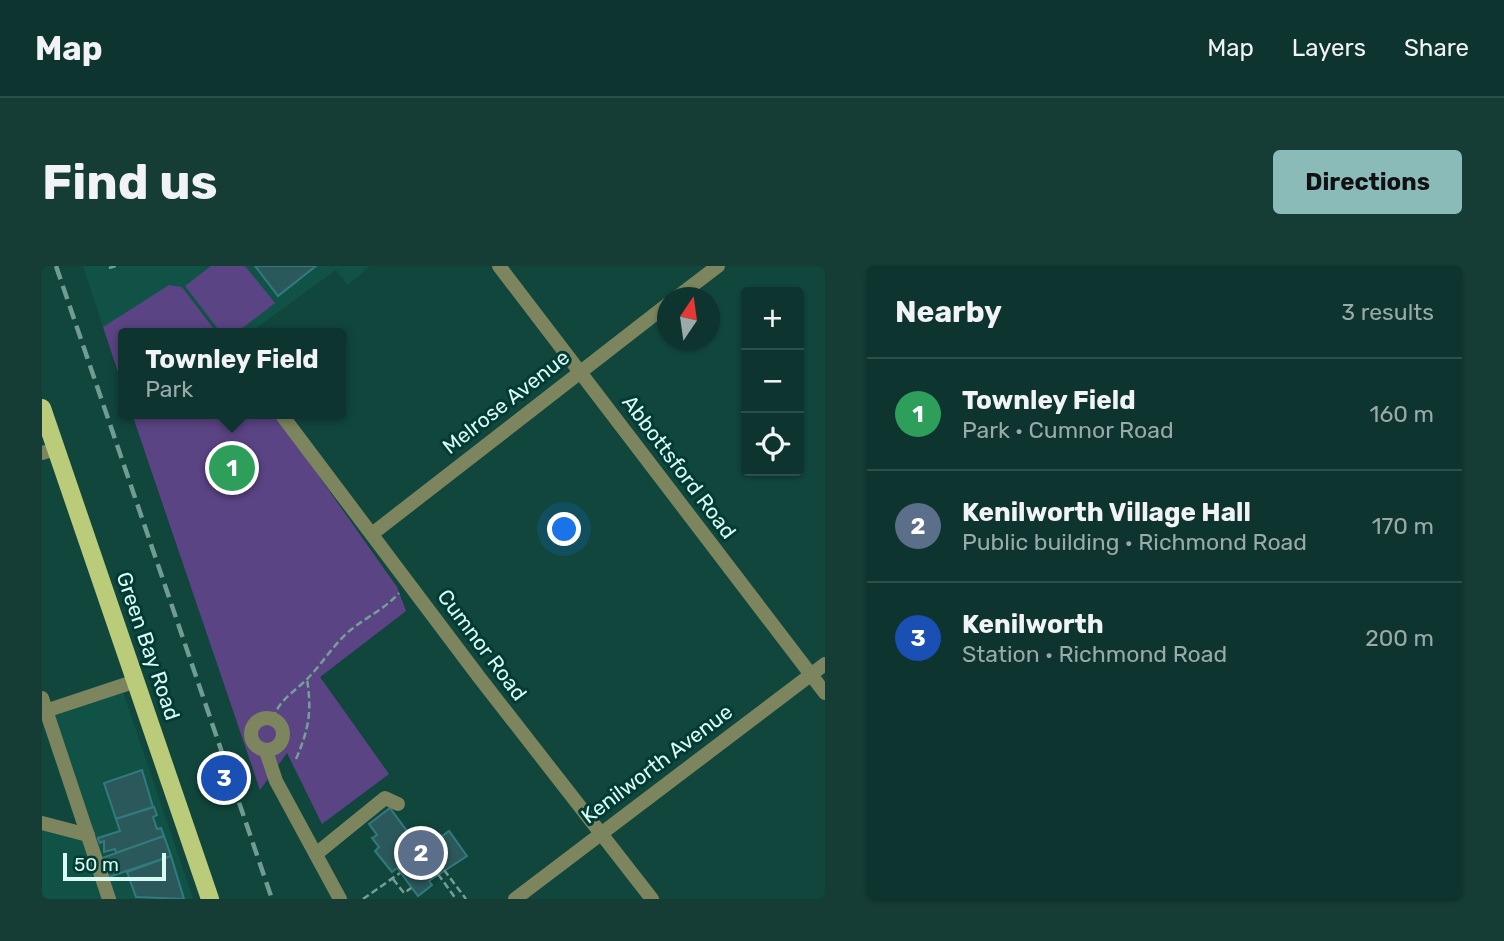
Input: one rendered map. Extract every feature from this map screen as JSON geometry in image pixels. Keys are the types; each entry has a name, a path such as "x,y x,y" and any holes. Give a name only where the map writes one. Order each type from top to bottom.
{"main road":[{"name":"Green Bay Road","path":"42,408 49,451 136,681 210,899"}],"street":[{"name":"Abbottsford Road","path":"499,266 825,693"},
{"path":"690,287 718,266"},
{"name":"Melrose Avenue","path":"372,534 657,312"},
{"name":"Cumnor Road","path":"285,419 652,899"},
{"name":"Kenilworth Avenue","path":"515,899 825,664"},
{"path":"109,899 44,707 136,681"},
{"path":"261,719 273,719 283,730 282,740 276,748 266,751 256,746 251,731 261,719"},
{"path":"266,751 276,780 340,899"},
{"path":"316,854 385,798 398,804"},
{"path":"42,823 88,835"}],"path":[{"path":"109,268 116,266"},
{"path":"273,719 283,700 307,679 340,639 388,605 409,583"},
{"path":"296,759 304,741 312,708 307,679"},
{"path":"444,870 466,899"},
{"path":"363,899 400,873"},
{"path":"438,874 456,899"},
{"path":"393,879 404,893 411,888"}],"shaded area":[{"path":"83,266 370,266 348,285 336,270 256,328 213,328 182,287 169,285 103,327"},
{"path":"211,266 245,266 275,303 242,328 217,328 185,286"},
{"path":"169,285 182,287 213,328 118,328 118,372 103,327"},
{"path":"134,419 279,419 397,587 406,611 320,677 389,774 322,824 287,753 260,790"},
{"path":"123,692 193,899 42,899 42,825 90,836 51,714"}],"building":[{"path":"255,266 316,266 278,296"},
{"path":"142,770 153,807 116,819 104,783"},
{"path":"154,807 157,815 153,817 157,829 161,828 164,836 116,853 115,849 104,852 104,841 100,843 98,838 120,831 116,819"},
{"path":"390,808 422,851 449,831 467,856 429,881 432,885 418,896 397,868 392,872 375,851 379,847 372,838 377,835 369,824"},
{"path":"164,836 171,856 109,877 102,858"},
{"path":"171,856 184,899 136,897 127,872"}],"railway":[{"path":"56,266 272,899"}],"place":[{"name":"Townley Field","path":"232,468"},
{"name":"Kenilworth","path":"224,778"},
{"name":"Kenilworth Village Hall","path":"421,853"}]}
